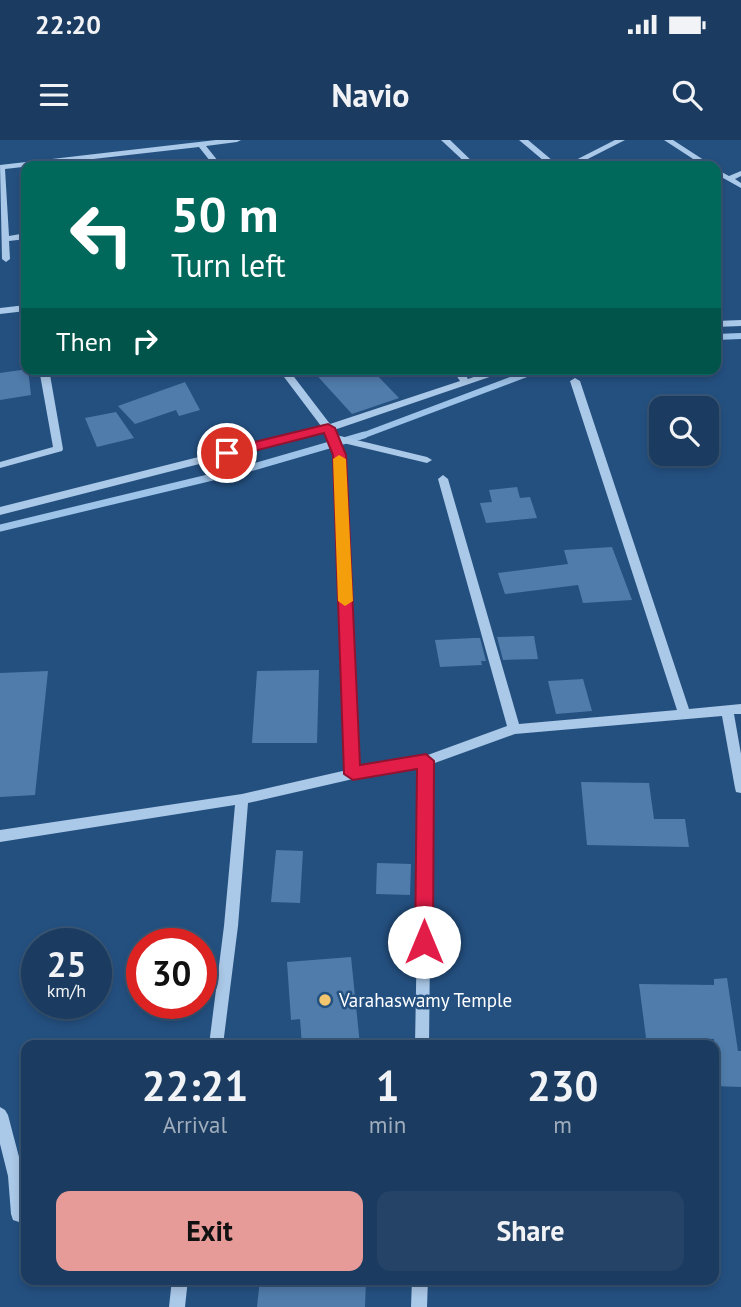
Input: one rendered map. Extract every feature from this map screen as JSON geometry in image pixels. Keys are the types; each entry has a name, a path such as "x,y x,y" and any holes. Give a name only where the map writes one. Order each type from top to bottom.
{"street":[{"path":"54,161 237,140"},
{"path":"445,140 468,161"},
{"path":"523,140 549,161"},
{"path":"578,161 621,140"},
{"path":"668,140 701,161"},
{"path":"207,144 216,161"},
{"path":"6,259 0,167 21,165"},
{"path":"729,179 741,173"},
{"path":"721,174 741,186"},
{"path":"5,239 21,237"},
{"path":"0,311 21,309"},
{"path":"721,324 741,323"},
{"path":"0,465 58,449 45,375"},
{"path":"287,375 330,433 339,455 353,774"},
{"path":"461,375 466,383"},
{"path":"0,511 330,433 490,375"},
{"path":"575,381 685,715"},
{"path":"330,433 427,460"},
{"path":"443,480 514,729"},
{"path":"0,835 242,799 426,761 514,729 741,709"},
{"path":"727,712 741,788"},
{"path":"422,1040 426,761"},
{"path":"217,1040 232,926 242,799"},
{"path":"0,1115 16,1176 19,1214"},
{"path":"177,1307 179,1285"},
{"path":"419,1307 420,1285"}],"building":[{"path":"21,370 21,375 29,375 31,395 0,400 0,373"},
{"path":"316,375 377,375 399,398 352,414"},
{"path":"185,382 200,410 179,416 176,410 135,424 118,406"},
{"path":"116,412 134,438 97,447 85,418"},
{"path":"517,487 520,498 530,497 537,518 486,523 480,503 492,502 489,490"},
{"path":"612,547 632,600 583,603 578,585 505,594 498,573 568,564 564,550"},
{"path":"534,636 538,659 503,660 497,637"},
{"path":"480,638 486,661 481,661 482,665 440,667 435,640"},
{"path":"319,670 317,743 252,743 257,671"},
{"path":"48,671 35,795 0,797 0,673"},
{"path":"583,679 592,711 556,714 548,681"},
{"path":"581,782 649,783 654,819 685,819 689,847 587,845"},
{"path":"276,850 303,851 300,903 271,902"},
{"path":"377,863 411,864 410,895 376,894"},
{"path":"351,957 359,1040 302,1040 300,1019 291,1020 287,962"},
{"path":"727,978 738,1051 741,1051 741,1087 719,1086 719,1040 646,1038 639,984 714,985 714,979"},
{"path":"259,1285 366,1285 365,1307 257,1307"}],"waterway":[{"path":"721,337 741,336"},
{"path":"359,437 524,375"},
{"path":"0,528 250,468 364,435"}],"slow traffic":[{"path":"339,459 345,601"}],"place":[{"name":"Varahaswamy Temple","path":"325,1000"}],"route":[{"path":"227,453 328,428 332,437 339,455 353,774 426,761 424,942"}]}
